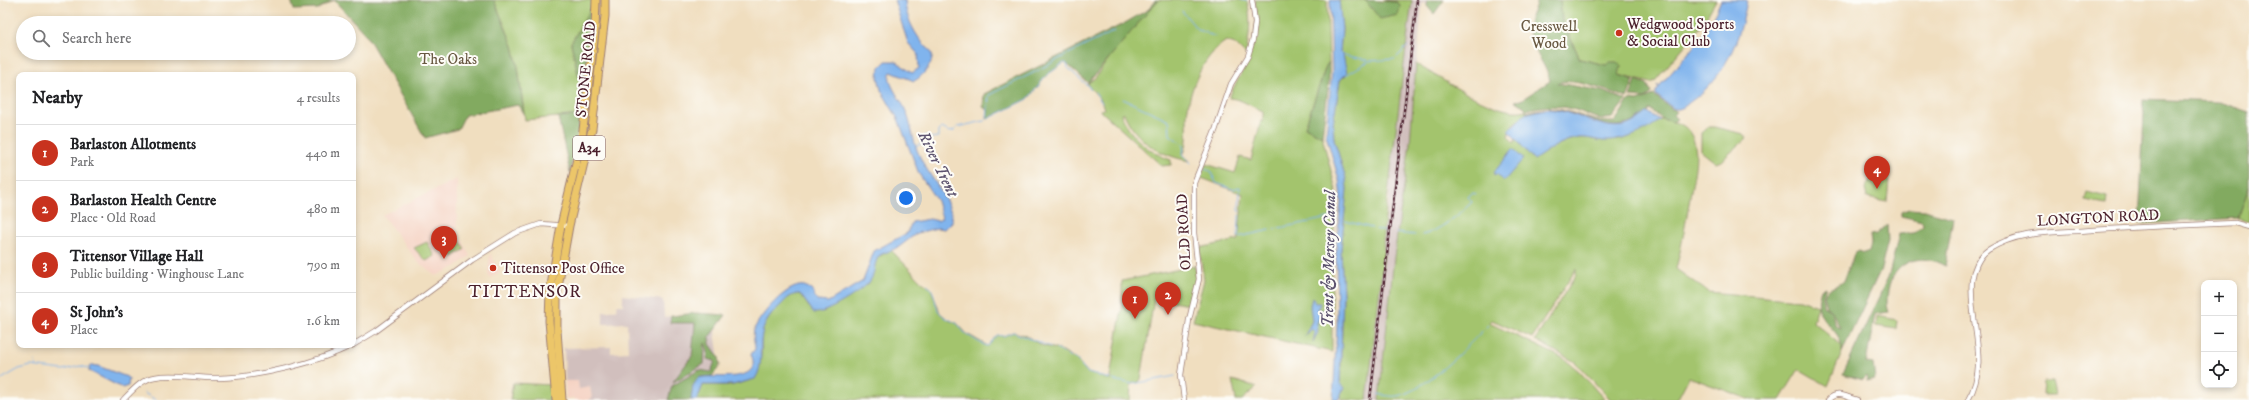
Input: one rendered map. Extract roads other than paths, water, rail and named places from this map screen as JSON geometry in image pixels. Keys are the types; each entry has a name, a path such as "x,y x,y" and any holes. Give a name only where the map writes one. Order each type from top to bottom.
{"highway":[{"name":"STONE ROAD","path":"556,400 549,321 550,292 561,225 582,138 595,31 596,0"},
{"name":"STONE ROAD","path":"562,400 556,297 569,226 594,122 605,16 605,0"}],"street":[{"name":"OLD ROAD","path":"1184,400 1181,375 1189,320 1199,279 1193,226 1194,183 1215,131 1231,84 1248,56 1254,22 1252,0"},
{"path":"356,343 376,331 472,260 514,233 535,225 548,223 569,226"},
{"name":"LONGTON ROAD","path":"1968,400 1976,382 1979,360 1972,282 1981,256 1987,251 2011,239 2043,231 2235,223 2249,227"},
{"path":"123,400 142,382 154,377 221,378 249,374 318,360 346,348"},
{"path":"1828,400 1832,396 1840,394 1857,400"}],"water":[{"path":"894,0 905,0 906,11 913,28 923,44 931,52 932,58 926,70 914,81 891,72 891,85 907,113 915,145 920,157 949,207 952,215 952,222 944,229 937,228 917,233 899,247 880,255 876,261 870,281 844,301 827,310 814,313 800,294 795,294 790,297 772,314 765,325 761,340 759,369 755,379 733,385 703,385 697,400 691,400 693,386 698,378 735,376 750,371 753,364 751,354 755,349 753,335 754,330 768,308 784,293 800,286 807,287 811,289 818,301 828,302 863,281 874,251 907,233 912,222 930,219 938,221 942,218 937,201 919,174 898,119 881,90 878,77 879,68 886,61 896,61 912,73 919,68 918,54 908,43"},
{"path":"1330,0 1339,0 1342,29 1340,52 1343,55 1347,73 1340,80 1333,124 1334,139 1346,179 1347,190 1341,250 1343,295 1340,383 1344,388 1338,400 1333,400 1337,323 1336,250 1341,200 1339,180 1326,135 1332,72"},
{"path":"1721,0 1747,0 1740,29 1729,57 1712,82 1702,93 1685,106 1679,109 1674,109 1656,95 1656,91 1659,89 1657,85 1660,87 1695,45 1710,23"},
{"path":"1545,109 1566,112 1596,123 1615,127 1631,124 1648,112 1660,120 1641,132 1618,140 1603,141 1588,138 1572,139 1555,146 1534,160 1509,131 1525,114"},
{"path":"1513,149 1523,159 1504,181 1497,174 1494,175 1495,171"},
{"path":"1312,298 1316,303 1320,303 1318,311 1323,309 1317,323 1318,332 1313,342 1315,332 1312,329 1304,337 1312,321 1310,306"},
{"path":"90,365 98,366 127,377 129,379 128,386 122,388 89,371"}],"waterway":[{"path":"1241,0 1247,1"},
{"path":"1182,11 1198,30 1207,33"},
{"path":"1068,54 1115,31"},
{"path":"1208,34 1215,36"},
{"path":"1397,57 1408,46"},
{"path":"1040,69 1066,55"},
{"path":"1343,55 1368,60"},
{"path":"1346,75 1369,61 1395,59"},
{"path":"988,119 1028,99 1047,75 1064,63 1067,64 1068,68 1091,89"},
{"name":"River Trent","path":"916,147 925,141 925,135 930,138 938,137 938,131 942,128 949,132 954,131 957,127 984,121 987,118 989,95 1039,70"},
{"path":"1095,92 1102,103"},
{"path":"1123,99 1169,120 1170,135 1184,145 1183,154 1191,163"},
{"path":"1204,168 1211,172 1216,183 1232,189 1240,187 1239,212"},
{"path":"1422,235 1435,230 1455,217 1472,202 1468,197 1472,193 1476,194"},
{"path":"1239,215 1238,237 1270,230"},
{"name":"Trent & Mersey Canal","path":"1274,229 1334,217"},
{"name":"Trent & Mersey Canal","path":"1345,221 1372,228"},
{"path":"1376,229 1386,232"},
{"path":"1396,233 1415,235"},
{"path":"927,285 932,290 938,310 946,318 957,324 964,332 982,344 988,346 997,335 1003,336 1013,332 1051,347"},
{"path":"1378,394 1397,396 1420,386 1446,366 1489,324"},
{"path":"1056,349 1077,360 1088,373 1110,379"},
{"path":"35,361 36,366"},
{"path":"0,380 19,369 31,366 63,370 80,366 88,368"},
{"path":"1113,380 1133,384 1175,376"},
{"path":"144,393 156,400"}],"railway":[{"path":"1370,400 1417,0"}],"place":[{"name":"Wedgwood Sports & Social Club","path":"1619,33"},
{"name":"St John's","path":"1877,189"},
{"name":"Tittensor Village Hall","path":"444,259"},
{"name":"Tittensor Post Office","path":"493,268"},
{"name":"Barlaston Health Centre","path":"1168,315"},
{"name":"Barlaston Allotments","path":"1135,319"}],"district":[{"name":"TITTENSOR","path":"525,292"}],"park label":[{"name":"Cresswell Wood","path":"1549,34"},
{"name":"The Oaks","path":"448,59"}]}
